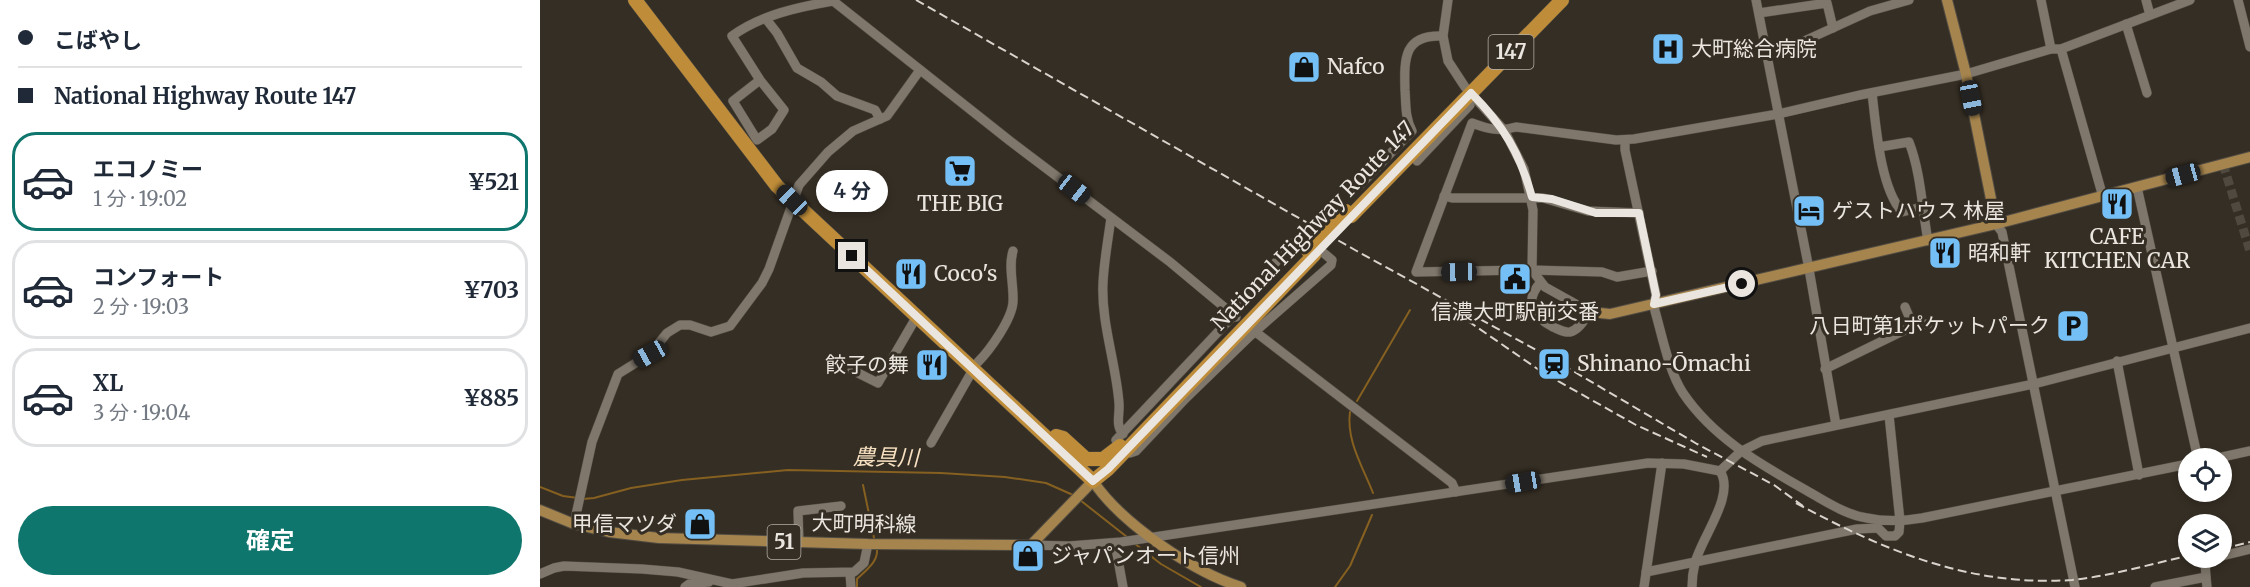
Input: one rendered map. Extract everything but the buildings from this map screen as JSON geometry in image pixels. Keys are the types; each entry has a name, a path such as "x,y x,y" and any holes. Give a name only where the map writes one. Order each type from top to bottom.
{"highway":[{"name":"147","path":"635,0 764,170 1056,436 1082,462 1088,485"},
{"name":"147","path":"645,0 794,197 917,316 976,365 1088,485"},
{"name":"National Highway Route 147","path":"1088,485 1123,444 1468,90 1550,0"},
{"name":"National Highway Route 147","path":"1468,90 1562,0"},
{"name":"147","path":"1056,436 1063,438 1086,459 1103,459 1123,444"}],"main road":[{"path":"1947,0 1966,74 1996,224"},
{"path":"1590,312 1610,314 1809,269 2103,197 2250,157"},
{"path":"1031,545 1088,485 1107,499 1148,538 1194,567 1241,587"},
{"name":"大町明科線","path":"540,510 574,524 659,538 868,544 1031,545"}],"street":[{"path":"760,80 733,101 757,140 772,129 784,110 760,80 732,36 744,27 795,8 832,0 1235,316"},
{"path":"1448,0 1443,36 1448,61 1468,90 1504,130 1524,169 1532,197 1534,221 1532,270 1540,283 1590,312 1573,331 1563,332 1535,314 1531,305 1534,291 1540,283"},
{"path":"1756,0 1809,269 1836,425"},
{"path":"1766,50 1803,42 1870,11 1909,0"},
{"path":"2041,0 2103,197"},
{"path":"2146,0 2150,15"},
{"path":"1652,271 1617,277 1602,272 1532,270 1416,272 1472,123 1491,130 1516,127 1625,140 1778,114 1966,74 2056,49 2190,0"},
{"path":"2238,0 2249,40"},
{"path":"1759,13 1827,3 1833,28"},
{"path":"766,19 777,33 796,68 821,82 837,96 876,110 880,119"},
{"path":"2126,24 2146,93"},
{"path":"1359,186 1412,131 1407,122 1405,70 1409,49 1422,38 1430,35 1443,36"},
{"path":"574,524 591,442 618,374 650,354 668,333 680,325 690,325 711,332 730,326 766,276 799,185 828,152 857,128 880,119 890,112 920,70"},
{"path":"1417,161 1470,105 1468,90"},
{"path":"1872,93 1879,147 1895,204 1902,212 1922,207"},
{"path":"1625,140 1625,150 1652,271 1656,295 1654,304 1675,376 1682,393 1709,424 1740,452 1841,510 1866,518 1900,521 2178,466"},
{"path":"1879,147 1909,142 1917,163 1928,241"},
{"path":"2137,187 2196,448"},
{"path":"1444,196 1452,198 1532,197 1552,199 1596,213 1639,213"},
{"path":"1111,218 1103,284 1104,312 1120,406 1118,424 1123,444 1130,453 1136,451 1253,330 1331,265 1332,260 1302,235 1284,252 1252,290 1235,316 1123,444"},
{"path":"1996,224 2002,232 2075,587"},
{"path":"931,443 976,365 999,334 1012,306 1013,251"},
{"path":"1905,307 1913,326"},
{"path":"852,370 878,383 917,316"},
{"path":"1825,369 1913,326 1934,322"},
{"path":"1720,471 1740,452 1762,441 2034,384 2250,328"},
{"path":"1253,330 1452,483 1456,492"},
{"path":"2117,361 2139,475"},
{"path":"1646,572 1872,527 1878,528 1886,536 1895,536 1899,532 1900,521 1889,415"},
{"path":"2232,455 2250,451"},
{"path":"1031,545 1069,546 1119,542 1662,463 1684,464 1720,471"},
{"path":"1644,587 1662,463"},
{"path":"1692,587 1695,562 1722,499 1726,483 1720,471"},
{"path":"799,542 798,512 842,506"},
{"path":"1119,542 1123,587"},
{"path":"540,574 564,566 642,569 678,572 732,584 803,573 850,574 861,568 864,563 868,544"},
{"path":"2232,554 2250,549"},
{"path":"850,574 851,587"},
{"path":"685,587 689,584 711,581"},
{"path":"2154,587 2206,582"}],"waterway":[{"path":"1357,401 1410,310"},
{"path":"1350,412 1349,423 1353,444 1373,493"},
{"name":"農具川","path":"583,499 682,480 788,470 941,473 1005,477 1046,483 1073,495"},
{"path":"863,485 874,538"},
{"name":"農具川","path":"540,487 563,496 578,498"},
{"name":"農具川","path":"1080,500 1127,537"},
{"path":"1335,587 1350,566 1372,515"},
{"name":"農具川","path":"1134,543 1161,564 1201,587"},
{"path":"857,587 857,579 873,562 877,550"}],"tunnel":[{"path":"2223,164 2250,251"}],"railway":[{"path":"916,0 1355,250 1556,361 1697,444 1774,485 1803,506"},
{"path":"1468,321 1542,372 1636,425 1707,457"},
{"path":"1796,503 1861,536 1895,550 1928,562 1998,578 2034,581 2072,580 2116,573 2178,558"},
{"path":"2232,546 2250,542"}],"place":[{"name":"大町総合病院","path":"1668,49"},
{"name":"Nafco","path":"1304,67"},
{"name":"THE BIG","path":"960,171"},
{"name":"CAFE KITCHEN CAR","path":"2117,204"},
{"name":"ゲストハウス 林屋","path":"1809,211"},
{"name":"昭和軒","path":"1945,253"},
{"name":"Coco's","path":"911,274"},
{"name":"信濃大町駅前交番","path":"1515,279"},
{"name":"八日町第1ポケットパーク","path":"2073,326"},
{"name":"Shinano-Ōmachi","path":"1554,364"},
{"name":"餃子の舞","path":"932,365"},
{"name":"甲信マツダ","path":"700,524"},
{"name":"ジャパンオート信州","path":"1028,556"}],"route":[{"path":"852,256 1055,443 1093,481 1108,469 1471,93 1504,130 1524,169 1532,197 1552,199 1596,213 1639,213 1656,295 1654,304 1742,284"}]}
